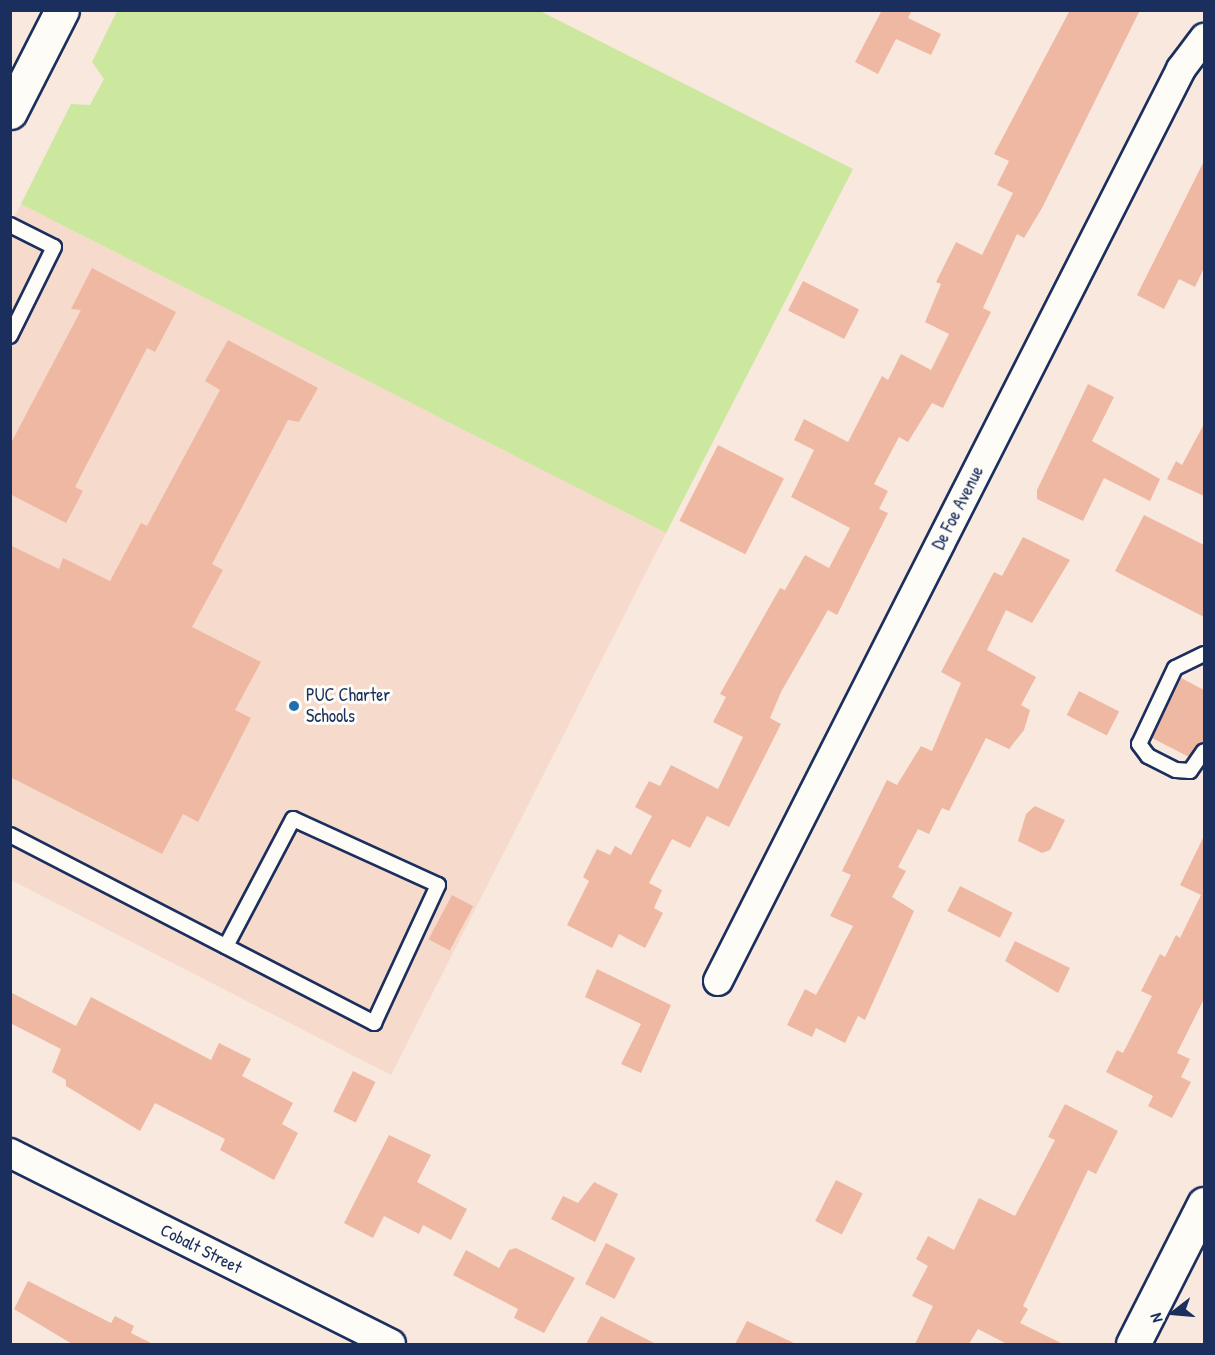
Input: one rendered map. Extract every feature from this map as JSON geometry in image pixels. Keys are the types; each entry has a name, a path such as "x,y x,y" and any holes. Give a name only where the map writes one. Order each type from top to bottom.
{"street":[{"path":"10,112 62,10"},
{"name":"De Foe Avenue","path":"718,981 1181,69 1204,38"},
{"name":"Cobalt Street","path":"10,1154 391,1344"},
{"path":"1133,1344 1204,1204"}],"lane":[{"path":"10,225 54,247 10,336"},
{"path":"1204,654 1175,668 1139,744 1148,756 1176,770 1190,771 1204,751"},
{"path":"10,835 374,1023 438,885 293,819 226,946"}],"shaded area":[{"name":"PUC Charter Schools","path":"21,204 666,533 391,1075 11,880 10,224"}],"green space":[{"path":"117,11 540,11 853,169 666,533 21,204 71,104 90,105 104,79 92,62"}],"building":[{"path":"882,10 912,10 908,18 941,34 931,55 896,39 878,74 855,62"},
{"path":"1070,10 1140,10 1042,208 1024,238 1017,234 983,308 991,312 943,408 932,403 908,442 899,437 874,484 888,491 879,509 888,513 837,615 828,610 781,692 770,718 781,724 729,827 707,816 690,848 672,839 649,883 662,890 654,908 663,913 645,948 619,934 612,948 567,925 589,881 583,877 597,849 610,855 615,846 631,855 652,816 635,807 649,781 660,786 671,765 718,789 743,737 713,722 726,697 720,694 780,588 785,590 805,555 829,568 850,528 791,497 814,450 794,440 804,419 848,442 882,376 888,380 901,354 931,370 949,334 925,322 941,284 936,282 956,242 982,255 1013,193 997,185 1009,161 994,154"},
{"path":"1204,161 1204,268 1195,287 1179,279 1164,309 1137,295"},
{"path":"92,268 176,312 155,352 147,348 75,487 83,491 66,523 10,494 10,445 81,310 71,309"},
{"path":"803,281 859,310 844,339 788,310"},
{"path":"228,340 318,388 299,422 288,420 212,564 223,570 192,627 261,662 235,710 251,718 198,822 183,814 162,854 10,777 10,545 59,569 63,558 110,581 141,523 147,526 220,390 205,381"},
{"path":"1088,384 1114,397 1092,441 1160,479 1150,501 1104,478 1083,521 1037,499 1037,490"},
{"path":"1204,424 1204,496 1167,479 1176,461 1182,465"},
{"path":"718,445 784,479 745,554 679,521"},
{"path":"1144,515 1204,545 1204,617 1115,571"},
{"path":"1023,537 1070,560 1032,623 1006,610 987,650 1036,677 1021,705 1030,710 1024,730 1009,749 986,738 949,811 942,808 929,834 918,829 898,867 906,871 892,897 914,911 865,1020 858,1016 845,1043 816,1028 812,1037 787,1025 805,989 816,995 853,926 830,916 851,875 842,871 887,780 897,785 921,746 932,751 961,683 941,672 994,572 1002,576"},
{"path":"1181,678 1204,690 1204,742 1189,757 1152,738"},
{"path":"1079,691 1119,711 1107,735 1067,715"},
{"path":"1035,806 1065,820 1050,850 1042,853 1018,841 1026,814"},
{"path":"1204,836 1204,999 1177,1053 1190,1059 1181,1077 1191,1082 1172,1118 1148,1106 1153,1096 1106,1072 1117,1050 1123,1053 1152,996 1141,991 1160,954 1165,957 1176,935 1180,938 1201,895 1180,885"},
{"path":"960,886 1013,913 1000,938 947,911"},
{"path":"452,895 473,906 450,950 429,939"},
{"path":"1015,941 1070,968 1058,993 1005,961"},
{"path":"597,969 671,1005 641,1073 621,1064 641,1024 585,997"},
{"path":"10,992 76,1026 91,997 211,1060 219,1043 251,1059 242,1076 293,1103 282,1124 298,1133 274,1180 220,1150 225,1139 155,1103 140,1131 66,1086 66,1080 52,1072 61,1049 10,1023"},
{"path":"353,1071 375,1082 356,1122 333,1111"},
{"path":"1065,1104 1118,1131 1096,1174 1088,1170 1023,1306 1028,1309 1020,1323 1063,1344 1007,1344 978,1329 969,1344 915,1344 933,1306 912,1296 928,1266 916,1259 928,1236 954,1250 979,1198 1015,1216 1055,1140 1048,1137"},
{"path":"389,1135 431,1155 417,1182 467,1209 451,1240 423,1225 419,1234 384,1216 373,1238 344,1223"},
{"path":"836,1180 863,1194 842,1235 815,1221"},
{"path":"594,1182 618,1194 595,1242 551,1219 563,1196 578,1203"},
{"path":"606,1243 635,1258 615,1299 585,1284"},
{"path":"516,1248 575,1278 544,1333 514,1318 518,1309 453,1275 466,1250 499,1268 509,1250"},
{"path":"28,1281 111,1323 115,1316 134,1326 131,1333 153,1344 72,1344 14,1309"},
{"path":"601,1316 656,1344 586,1344"},
{"path":"747,1321 796,1344 735,1344"}],"place":[{"name":"PUC Charter Schools","path":"294,706"}]}
